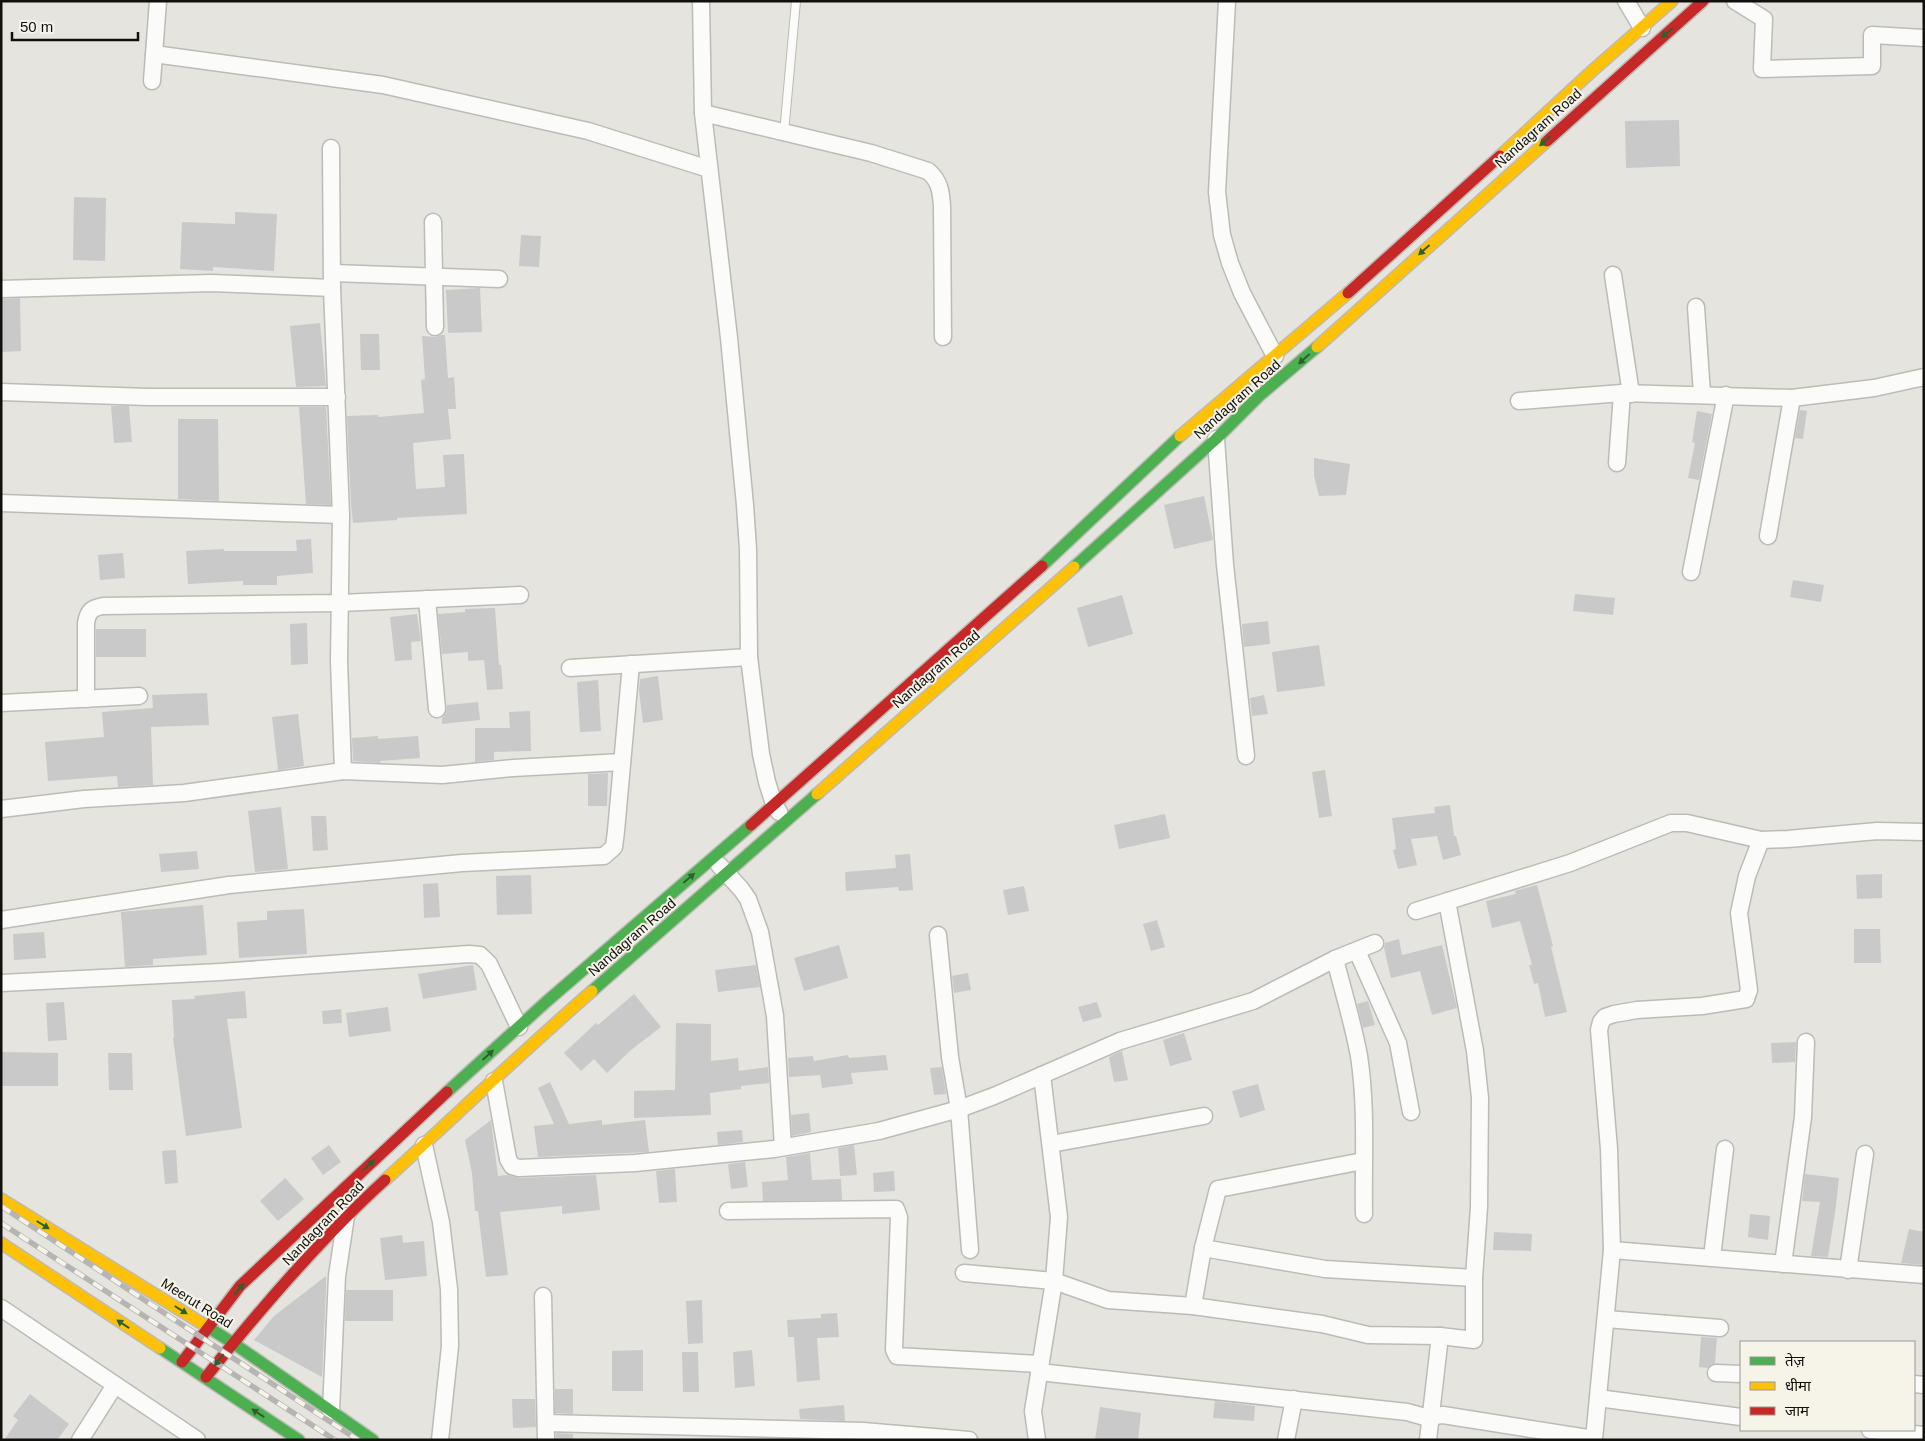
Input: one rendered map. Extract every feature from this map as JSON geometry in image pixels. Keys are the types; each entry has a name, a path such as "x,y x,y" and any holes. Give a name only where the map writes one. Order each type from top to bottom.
{"street":[{"path":"152,82 158,1"},
{"path":"702,1 703,113 729,338 748,549 749,657 761,754 767,782 774,804 784,820"},
{"path":"1227,1 1217,192 1222,235 1230,263 1242,293 1275,356"},
{"path":"1626,1 1652,46"},
{"name":"Nandagram Road","path":"206,1377 232,1342 346,1216 494,1081 530,1045 727,874 784,820 1046,593 1175,440 1370,274 1672,1"},
{"name":"Nandagram Road","path":"182,1362 240,1286 519,1027 1018,588 1216,439 1259,396 1289,372 1703,1"},
{"path":"1735,1 1764,19 1762,68 1872,66 1872,35 1924,38"},
{"path":"154,54 383,85 588,131 709,169"},
{"path":"703,113 871,153 928,171 936,177 941,193 942,206 943,337"},
{"path":"331,148 332,281 341,515 339,661 343,771"},
{"path":"1477,176 1490,191"},
{"path":"434,222 433,277 435,327"},
{"path":"1370,274 1383,288"},
{"path":"1613,275 1626,393 1617,463"},
{"path":"1,289 433,277 499,279"},
{"path":"1696,307 1702,394"},
{"path":"1519,401 1626,393 1792,398 1874,388 1924,377"},
{"path":"1,392 148,397 337,397"},
{"path":"1691,572 1726,396"},
{"path":"1768,536 1792,398"},
{"path":"1216,439 1226,565 1246,756"},
{"path":"1,503 341,515"},
{"path":"86,699 86,623 88,613 94,608 103,606 340,603 520,595"},
{"path":"427,599 438,709"},
{"path":"570,668 749,657"},
{"path":"1,920 229,884 462,863 604,856 614,847 631,664"},
{"path":"1,703 139,696"},
{"path":"1,808 84,799 184,793 343,771 442,775 513,768 622,762"},
{"path":"1416,911 1570,863 1671,823 1687,823 1761,840 1877,831 1924,832"},
{"path":"728,1211 896,1209 899,1217 894,1350 897,1356 1039,1368 1407,1412 1425,1417 1443,1415 1594,1439 1612,1250 1609,1149 1599,1030 1601,1022 1605,1017 1614,1014 1637,1010 1702,1006 1746,1000 1750,990 1739,913 1747,876 1761,840"},
{"path":"712,858 742,889 748,899 760,932 775,1016 783,1147"},
{"path":"964,1273 1054,1281 1108,1300 1193,1306 1322,1324 1368,1335 1440,1336 1474,1340 1474,1278 1479,1207 1480,1098 1475,1051 1447,901"},
{"path":"938,935 950,1057 960,1109 970,1250"},
{"path":"494,1081 508,1159 512,1166 519,1168 635,1163 783,1147 879,1131 960,1109 1120,1041 1253,1001 1336,959 1376,943"},
{"path":"1357,950 1398,1043 1411,1112"},
{"path":"1,984 469,954 480,955 488,964 519,1027"},
{"path":"1336,959 1359,1057 1363,1115 1364,1214"},
{"path":"1783,1264 1803,1117 1806,1042"},
{"path":"1037,1440 1033,1411 1054,1281 1059,1217 1042,1075"},
{"path":"1051,1144 1204,1116"},
{"path":"424,1146 441,1222 449,1289 450,1346 440,1440"},
{"path":"1712,1257 1725,1149"},
{"path":"1848,1270 1865,1154"},
{"path":"1193,1306 1203,1248 1218,1188 1363,1161"},
{"name":"Meerut Road","path":"1,1199 232,1342 373,1440"},
{"path":"332,1411 337,1276 346,1216"},
{"path":"1,1243 299,1440"},
{"path":"1203,1248 1325,1269 1474,1278"},
{"path":"1612,1250 1924,1275"},
{"path":"543,1296 546,1440"},
{"path":"1,1308 197,1440"},
{"path":"1606,1318 1720,1328"},
{"path":"1428,1440 1440,1336"},
{"path":"1716,1373 1740,1374"},
{"path":"80,1440 115,1385"},
{"path":"1598,1398 1740,1417"},
{"path":"1286,1440 1294,1399"},
{"path":"546,1423 863,1430 969,1440"},
{"path":"1881,1431 1924,1435"}],"lane":[{"path":"784,132 796,1"}],"building":[{"path":"1679,120 1680,166 1626,168 1625,121"},
{"path":"74,197 106,198 105,261 73,260"},
{"path":"235,212 277,214 274,271 213,267 213,271 180,269 182,222 235,224"},
{"path":"521,235 541,236 539,267 519,266"},
{"path":"480,288 482,332 448,333 446,290"},
{"path":"20,298 21,351 1,352 1,299"},
{"path":"320,323 326,386 296,387 290,326"},
{"path":"360,334 379,334 380,370 361,370"},
{"path":"445,335 448,378 454,377 456,409 448,409 451,439 413,443 416,489 445,487 443,455 464,454 467,514 397,518 397,520 353,523 347,416 378,415 378,417 424,413 421,380 425,379 422,336 436,337"},
{"path":"111,406 129,406 132,442 114,443"},
{"path":"299,407 326,407 331,505 306,504"},
{"path":"1800,410 1807,411 1803,439 1795,438"},
{"path":"1697,411 1712,414 1699,480 1688,478 1695,443 1692,442"},
{"path":"178,419 218,419 219,501 178,499"},
{"path":"1314,458 1350,464 1346,495 1319,496 1314,476"},
{"path":"1204,496 1213,540 1174,549 1164,505"},
{"path":"311,539 313,573 277,576 277,585 243,585 243,581 188,584 186,551 224,549 224,551 297,551 296,540"},
{"path":"123,553 125,578 100,580 98,555"},
{"path":"1793,580 1824,585 1821,602 1790,597"},
{"path":"1575,594 1615,598 1613,615 1573,611"},
{"path":"1122,595 1133,634 1088,647 1077,608"},
{"path":"495,608 499,665 501,665 503,689 487,690 484,660 468,661 468,652 442,654 438,614 465,612 465,609"},
{"path":"417,614 421,641 411,642 412,660 395,661 390,617"},
{"path":"1268,621 1270,644 1244,647 1242,624"},
{"path":"307,623 308,664 291,665 290,624"},
{"path":"96,629 146,629 146,657 96,657"},
{"path":"1319,645 1325,686 1277,692 1272,652"},
{"path":"658,676 663,720 643,723 639,691 640,679"},
{"path":"598,680 601,731 580,732 577,682"},
{"path":"207,693 209,725 151,727 153,785 118,787 117,776 48,781 45,742 104,737 102,712 153,708 152,695"},
{"path":"1264,695 1268,714 1252,716 1250,698"},
{"path":"478,702 480,720 442,724 442,718 446,713 447,705"},
{"path":"530,711 531,751 494,752 494,760 475,762 475,728 510,728 509,712"},
{"path":"298,714 304,766 278,770 272,717"},
{"path":"378,736 378,739 418,736 420,758 380,761 381,763 353,761 352,738"},
{"path":"1325,770 1332,816 1319,818 1312,772"},
{"path":"608,773 607,806 588,806 588,774"},
{"path":"1450,805 1454,836 1456,836 1461,855 1443,860 1437,836 1411,839 1417,865 1398,869 1393,850 1396,849 1392,818 1435,813 1434,807"},
{"path":"281,807 288,869 255,872 248,811"},
{"path":"1165,814 1170,838 1119,849 1114,825"},
{"path":"311,816 326,816 328,850 313,851"},
{"path":"197,851 199,869 161,872 159,854"},
{"path":"910,854 913,890 899,891 898,887 846,891 845,872 896,868 895,855"},
{"path":"1882,874 1882,898 1857,899 1856,875"},
{"path":"531,875 532,914 497,915 496,876"},
{"path":"438,883 440,917 424,918 423,884"},
{"path":"1537,885 1553,946 1551,947 1567,1012 1545,1017 1538,983 1534,984 1529,965 1532,965 1520,921 1492,928 1486,901 1516,894 1515,891"},
{"path":"1024,886 1029,911 1008,915 1003,890"},
{"path":"203,905 207,955 153,959 153,965 125,967 121,912"},
{"path":"304,909 307,954 239,958 237,922 267,920 267,911"},
{"path":"1157,920 1165,947 1151,951 1143,924"},
{"path":"1854,929 1880,929 1881,963 1854,963"},
{"path":"44,932 46,958 14,960 13,934"},
{"path":"1399,939 1402,955 1442,945 1457,1008 1432,1015 1420,971 1391,978 1384,948 1385,943"},
{"path":"839,945 848,978 804,991 794,958"},
{"path":"473,965 477,990 423,999 418,974"},
{"path":"756,965 760,987 718,992 715,970"},
{"path":"968,973 971,990 954,993 952,976"},
{"path":"245,991 247,1018 227,1019 242,1128 186,1136 173,1038 172,1000 195,999 194,996"},
{"path":"634,994 661,1027 631,1050 607,1073 594,1059 581,1071 564,1053 596,1023 598,1025"},
{"path":"1368,1001 1375,1025 1363,1028 1357,1004"},
{"path":"64,1002 67,1040 48,1041 46,1003"},
{"path":"1097,1002 1102,1017 1083,1022 1078,1007"},
{"path":"388,1007 391,1031 349,1037 346,1013"},
{"path":"341,1009 342,1023 323,1024 322,1011"},
{"path":"676,1023 711,1024 711,1061 738,1058 739,1071 768,1067 769,1083 741,1086 741,1089 710,1093 711,1115 634,1118 634,1091 675,1090"},
{"path":"1184,1033 1192,1060 1170,1066 1163,1040"},
{"path":"1796,1042 1795,1062 1772,1063 1771,1043"},
{"path":"1122,1051 1128,1080 1114,1082 1109,1057"},
{"path":"1,1052 58,1053 58,1086 1,1086"},
{"path":"108,1053 132,1053 133,1090 109,1090"},
{"path":"848,1055 849,1058 886,1055 888,1070 851,1073 853,1084 822,1088 820,1075 789,1077 788,1058 813,1056 814,1061"},
{"path":"942,1067 946,1094 934,1095 930,1068"},
{"path":"550,1082 569,1124 602,1120 602,1125 645,1120 649,1152 538,1157 534,1126 554,1124 538,1088"},
{"path":"1258,1084 1265,1110 1240,1118 1232,1091"},
{"path":"809,1113 811,1132 792,1136 791,1115"},
{"path":"491,1120 498,1176 508,1175 519,1178 596,1175 600,1210 562,1214 562,1206 500,1212 508,1275 486,1277 478,1211 475,1211 472,1173 465,1140"},
{"path":"742,1130 743,1142 718,1145 717,1132"},
{"path":"329,1145 341,1162 323,1175 311,1158"},
{"path":"854,1145 857,1175 840,1176 838,1148"},
{"path":"176,1150 178,1183 165,1184 162,1151"},
{"path":"810,1153 812,1180 841,1179 842,1200 763,1201 762,1182 788,1180 786,1157"},
{"path":"745,1162 748,1187 731,1189 728,1164"},
{"path":"675,1169 677,1202 659,1203 656,1171"},
{"path":"894,1171 895,1191 874,1192 873,1173"},
{"path":"1805,1174 1839,1178 1828,1257 1811,1256 1820,1202 1802,1201"},
{"path":"285,1178 304,1199 278,1221 260,1201"},
{"path":"1750,1214 1770,1216 1768,1240 1748,1237"},
{"path":"1909,1229 1924,1232 1924,1265 1901,1263"},
{"path":"1494,1232 1532,1234 1531,1251 1493,1250"},
{"path":"402,1235 403,1243 424,1241 427,1276 385,1280 380,1238"},
{"path":"326,1276 322,1377 254,1340 274,1316"},
{"path":"346,1290 393,1290 393,1321 345,1321"},
{"path":"702,1300 703,1343 688,1344 686,1301"},
{"path":"837,1313 839,1337 817,1338 820,1380 797,1382 794,1337 788,1337 787,1320 821,1318 821,1314"},
{"path":"1701,1337 1717,1338 1715,1363 1708,1368 1699,1367"},
{"path":"643,1350 643,1391 612,1391 612,1351"},
{"path":"752,1350 755,1386 735,1388 733,1352"},
{"path":"682,1352 698,1352 699,1392 683,1392"},
{"path":"555,1389 573,1389 573,1414 555,1413"},
{"path":"30,1394 69,1424 57,1440 4,1440 18,1420 13,1416"},
{"path":"512,1399 535,1399 536,1427 513,1428"},
{"path":"1215,1401 1255,1406 1254,1421 1213,1418"},
{"path":"844,1405 845,1421 800,1419 799,1409"},
{"path":"1100,1407 1141,1413 1138,1440 1095,1440"},
{"path":"556,1433 573,1434 573,1440 556,1440"}],"railway":[{"path":"1,1206 358,1440"},
{"path":"1,1223 335,1440"}],"traffic: fast":[{"path":"1074,567 1216,439 1259,396 1317,347"},
{"path":"1042,566 1180,436"},
{"path":"592,991 817,794"},
{"path":"447,1092 546,1002 751,825"},
{"path":"206,1326 373,1440"},
{"path":"160,1348 299,1440"}],"traffic: slow":[{"path":"1500,156 1592,71 1672,1"},
{"path":"1317,347 1547,141"},
{"path":"1180,436 1348,293"},
{"path":"817,794 1074,567"},
{"path":"385,1180 513,1061 592,991"},
{"path":"1,1199 206,1326"},
{"path":"1,1243 160,1348"}],"traffic: jam":[{"path":"1547,141 1703,1"},
{"path":"1348,293 1500,156"},
{"path":"751,825 1042,566"},
{"path":"182,1362 240,1286 447,1092"},
{"path":"206,1377 248,1325 314,1250 385,1180"}]}
